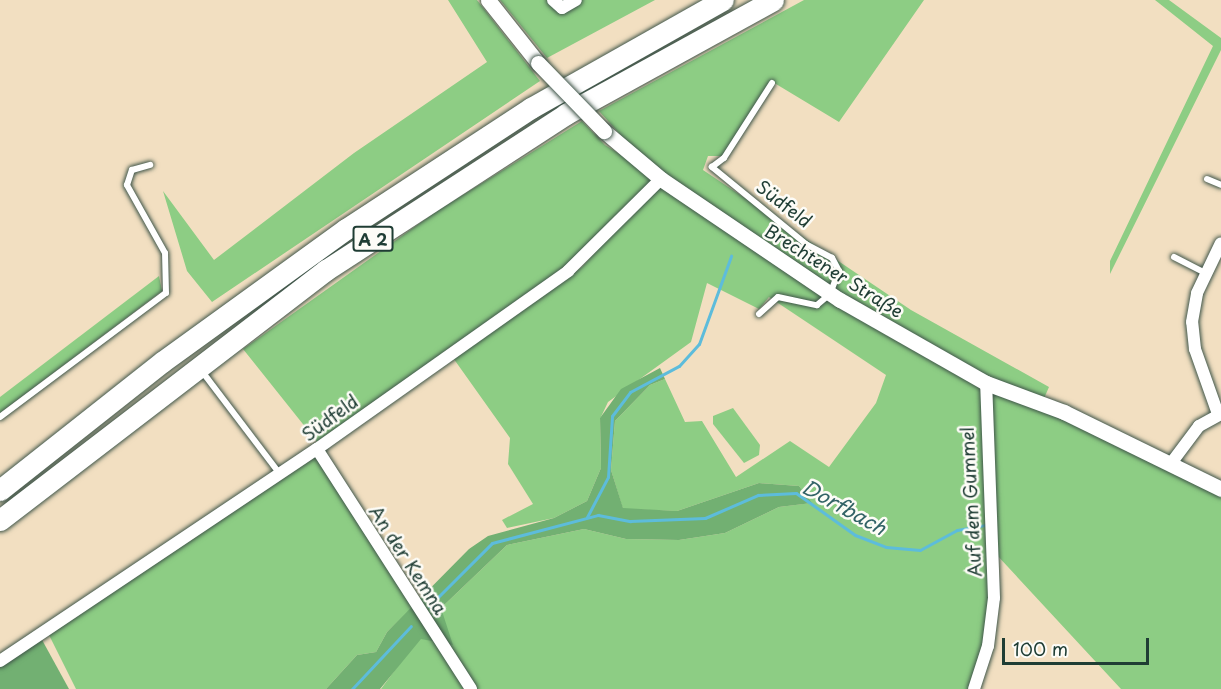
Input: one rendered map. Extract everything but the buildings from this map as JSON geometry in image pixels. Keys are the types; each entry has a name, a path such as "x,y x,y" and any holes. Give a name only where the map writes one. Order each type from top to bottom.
{"highway":[{"name":"A 2","path":"0,490 189,342 412,184 596,70 723,0"},
{"name":"A 2","path":"0,519 197,364 495,158 773,0"}],"street":[{"name":"Brechtener Straße","path":"488,0 538,63 604,131 661,179 830,294 986,383 1172,462 1221,489"},
{"path":"558,4 576,0"},
{"name":"Südfeld","path":"0,661 317,449 585,258 661,179"},
{"path":"1172,462 1185,440 1219,414 1192,333 1206,273 1221,243"},
{"name":"Auf dem Gummel","path":"974,689 988,646 994,598 986,383"},
{"name":"An der Kemna","path":"317,449 471,689"}],"lane":[{"name":"Südfeld","path":"772,83 724,158 712,167 838,264 830,294"},
{"path":"0,417 166,293 165,253 127,185 132,170 150,165"},
{"path":"1207,179 1221,185"},
{"path":"1174,257 1206,273"},
{"path":"759,314 778,297 811,306 830,294"},
{"path":"197,364 280,474"}],"green space":[{"path":"448,0 477,0 540,81 212,302 187,271 163,191 214,260 354,153 487,62"},
{"path":"500,0 553,0 562,8 576,0 655,0 547,58"},
{"path":"804,0 924,0 839,122 771,81 722,156 708,156 703,170 911,310 1049,387 1042,403 1221,490 1221,689 1121,689 995,553 994,598 974,689 381,689 441,608 507,545 584,529 626,539 679,540 725,533 779,507 811,503 799,486 759,483 677,511 623,509 611,470 615,421 650,385 665,379 685,422 702,421 736,477 790,441 829,467 876,403 886,375 769,297 759,309 707,283 691,342 608,402 600,419 601,468 587,501 554,518 507,528 502,520 533,504 508,464 510,438 451,355 582,267 652,189 583,255 318,443 243,349 437,211 582,121 605,145 659,178 599,111"},
{"path":"1155,0 1169,0 1221,38 1221,50 1110,274 1110,261 1213,46"},
{"path":"159,276 162,291 0,413 0,397"},
{"path":"660,368 665,379 650,385 615,421 611,470 623,508 677,511 759,483 799,486 812,503 779,507 725,533 679,540 626,539 584,529 507,545 441,608 453,645 421,639 380,689 326,689 357,655 376,652 387,632 469,549 488,536 554,518 587,501 601,468 600,418 621,389"},
{"path":"733,408 760,445 759,455 744,463 713,424 713,416"},
{"path":"326,450 328,466 416,604 387,632 376,652 357,655 326,689 76,689 49,635"},
{"path":"41,638 69,689 0,689 0,665"}],"waterway":[{"path":"587,517 608,477 612,416 630,392 679,366 699,344 731,256"},
{"name":"Dorfbach","path":"429,606 492,543 598,515 630,521 705,518 758,495 796,493 855,535 886,547 920,550 957,530 985,525"},
{"name":"Dorfbach","path":"352,689 411,626"}]}
